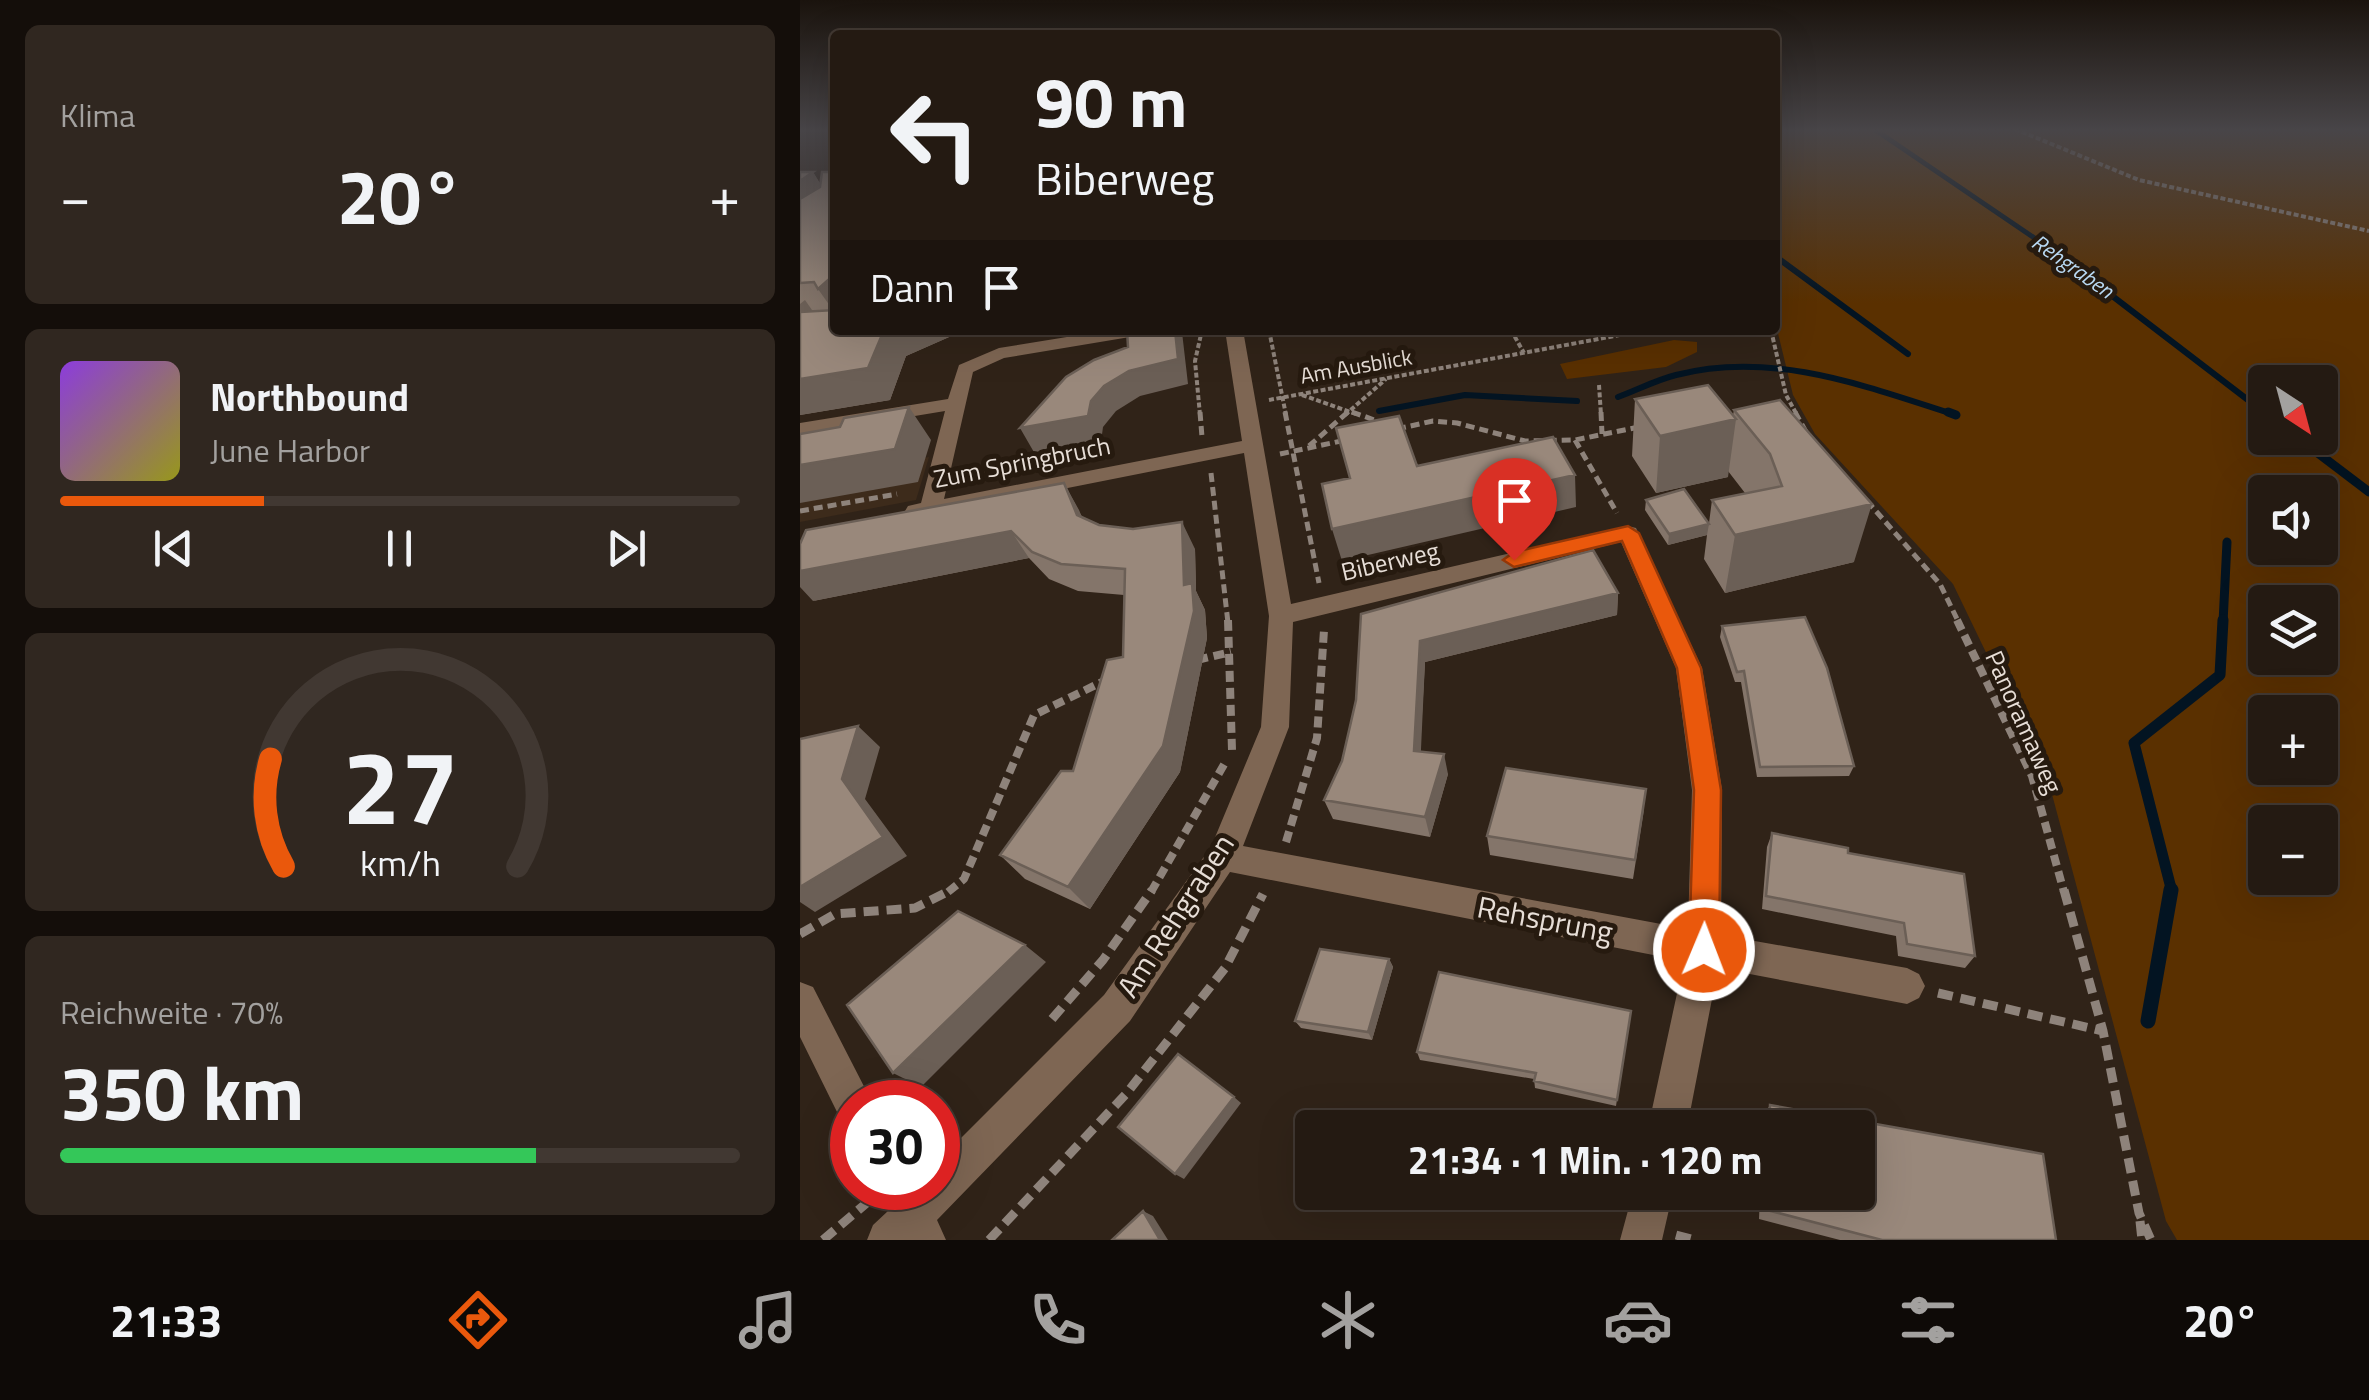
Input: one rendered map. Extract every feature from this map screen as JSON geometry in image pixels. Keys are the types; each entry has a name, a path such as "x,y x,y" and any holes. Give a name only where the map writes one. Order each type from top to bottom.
{"street":[{"path":"933,497 965,369 1000,353 1111,335"},
{"name":"Am Rehgraben","path":"902,1214 1117,1008 1223,856 1275,727 1281,616 1235,335"},
{"path":"800,429 957,403"},
{"name":"Zum Springbruch","path":"894,515 933,497 1208,454 1256,452"},
{"path":"1628,533 1689,668 1707,790 1704,950 1671,1110"},
{"name":"Biberweg","path":"1281,616 1628,533"},
{"name":"Rehsprung","path":"1223,856 1907,986"},
{"path":"800,1000 842,1080"},
{"path":"1641,1240 1648,1210"}],"path":[{"path":"2174,187 2369,231"},
{"path":"1043,1028 1082,988 1178,852 1232,750 1231,652 1195,361 1201,335"},
{"path":"1514,335 1524,353"},
{"name":"Am Ausblick","path":"1248,404 1620,335"},
{"path":"1774,335 1781,360 1782,398 1818,446"},
{"path":"1305,449 1387,378"},
{"path":"1599,385 1602,434"},
{"path":"1300,394 1350,413 1406,427"},
{"path":"1389,431 1433,421 1457,422 1525,442 1575,440 1654,423"},
{"path":"1790,426 1806,432"},
{"path":"1256,452 1305,449 1356,438"},
{"path":"1575,440 1628,533"},
{"name":"Panoramaweg","path":"1855,487 1940,584 2032,776 2103,1032 2139,1213 2151,1240"},
{"path":"800,511 933,497"},
{"path":"1194,660 1231,652"},
{"path":"800,934 835,914 915,908 943,897 964,878 977,855 1034,715 1064,702 1084,685 1121,677"},
{"path":"1907,986 2103,1032"},
{"path":"2139,1213 2142,1240"},
{"path":"822,1240 902,1214"}],"shaded area":[{"path":"1780,187 2369,187 2369,1240 2177,1240 2166,1221 2049,783 1953,584 1815,434 1793,395 1778,335"},
{"path":"1674,340 1697,342 1697,352 1666,367 1567,379 1560,364"},
{"path":"929,457 916,500 800,522 800,480"}],"building":[{"path":"820,187 830,187 830,278 818,289 814,282 800,283 800,199"},
{"path":"830,310 830,335 882,335 868,368 800,379 800,312"},
{"path":"1127,335 1176,335 1178,359 1129,371 1104,386 1091,401 1088,416 1020,428 1066,377 1094,360 1128,347"},
{"path":"1708,385 1736,419 1660,436 1635,399"},
{"path":"1780,400 1872,504 1735,535 1712,500 1782,486 1770,454 1734,410"},
{"path":"909,407 895,449 800,465 800,434 840,427 844,418"},
{"path":"1399,416 1417,466 1553,437 1575,475 1332,529 1322,484 1350,478 1336,428"},
{"path":"1064,483 1077,515 1099,525 1133,529 1182,522 1184,585 1192,583 1194,611 1163,746 1068,887 1000,855 1061,771 1073,771 1107,660 1123,657 1125,569 1061,564 1032,552 1011,531 800,571 800,544 806,530"},
{"path":"1684,489 1709,524 1669,534 1646,500"},
{"path":"1593,550 1618,593 1420,641 1414,751 1444,754 1425,817 1324,800 1342,761 1356,700 1361,614"},
{"path":"1805,617 1827,668 1854,766 1760,767 1744,671 1737,672 1722,626"},
{"path":"858,726 842,779 883,837 800,887 800,739"},
{"path":"1506,768 1646,789 1635,860 1487,836"},
{"path":"1772,833 1848,848 1848,853 1964,874 1975,956 1907,944 1904,923 1766,896"},
{"path":"958,911 1025,945 893,1073 847,1005"},
{"path":"1320,949 1389,959 1368,1032 1295,1021"},
{"path":"1439,972 1631,1011 1617,1100 1534,1081 1536,1073 1417,1052"},
{"path":"1178,1054 1234,1097 1175,1174 1118,1127"},
{"path":"1770,1105 1798,1110 1770,1110"},
{"path":"1875,1124 2043,1154 2056,1240 1882,1240 1767,1210 1875,1210"},
{"path":"1143,1211 1160,1240 1112,1240"}],"waterway":[{"name":"Rehgraben","path":"1959,187 2058,254"},
{"name":"Rehgraben","path":"2055,252 2248,400"},
{"path":"1780,260 1908,354"},
{"path":"1618,397 1676,375 1747,367 1783,369 1853,383 1956,415 1948,412"},
{"path":"1379,411 1465,395 1577,401"},
{"name":"Rehgraben","path":"2320,455 2369,492"},
{"path":"2223,623 2227,542"},
{"path":"2172,892 2134,743 2220,675 2223,620"},
{"path":"2148,1021 2171,890"}],"route":[{"path":"1514,560 1628,533 1689,668 1707,790 1704,950"}]}
